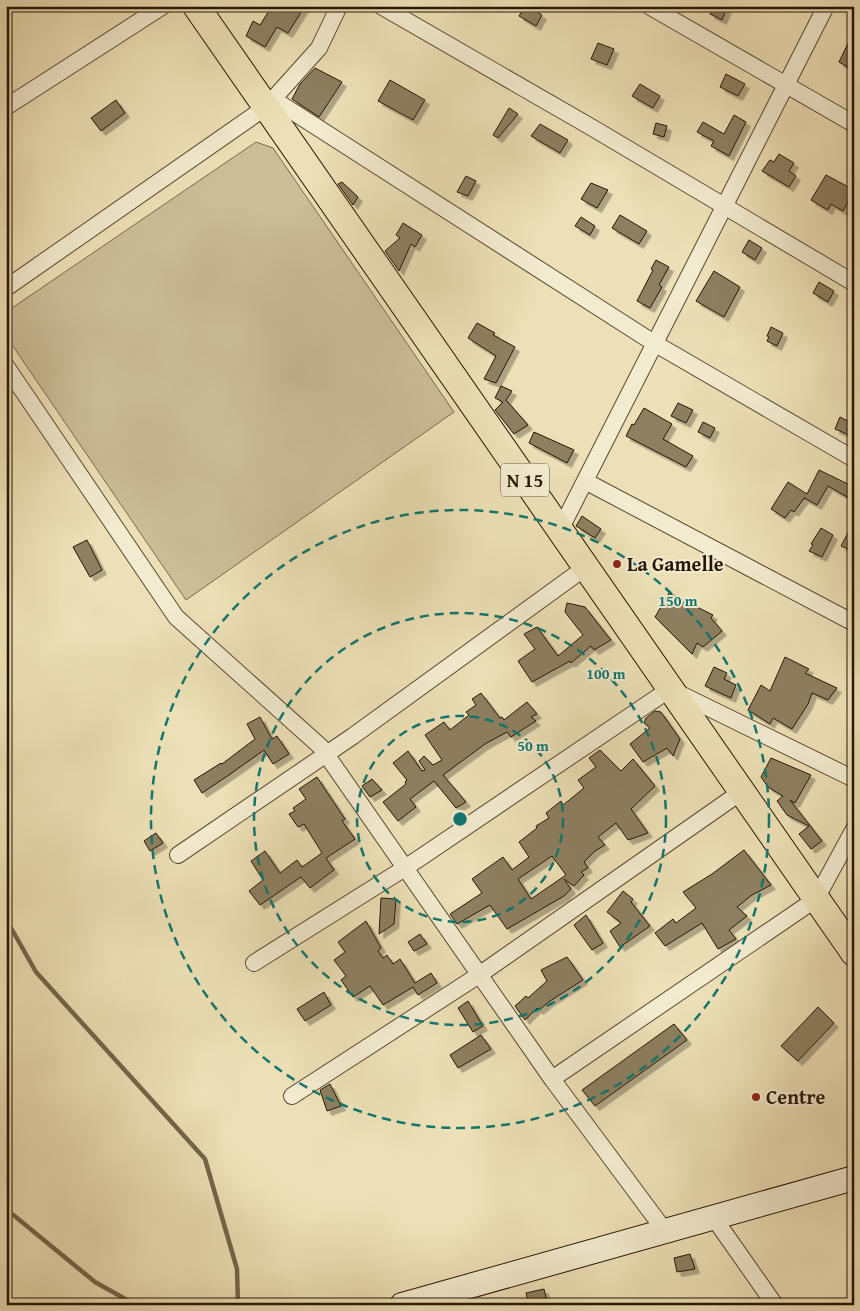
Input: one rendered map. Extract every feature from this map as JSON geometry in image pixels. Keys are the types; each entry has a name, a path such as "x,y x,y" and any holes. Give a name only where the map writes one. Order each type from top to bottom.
{"main road":[{"name":"N 15","path":"196,6 270,103 560,530 854,953"},
{"path":"402,1305 854,1178"}],"street":[{"path":"6,107 163,6"},
{"path":"6,288 270,103 319,48 339,6"},
{"path":"381,6 854,283"},
{"path":"649,6 854,124"},
{"path":"560,530 826,6"},
{"path":"270,103 654,343 854,459"},
{"path":"6,366 176,618 321,747 552,1079 665,1231"},
{"path":"585,481 854,623"},
{"path":"178,854 326,754 586,567"},
{"path":"254,963 405,868 670,689 854,779"},
{"path":"292,1096 479,974 742,792"},
{"path":"552,1079 816,899 854,829"},
{"path":"714,1218 775,1305"}],"shaded area":[{"path":"256,142 273,148 454,412 186,600 6,336 6,312"}],"building":[{"path":"272,6 305,6 288,33 277,27 265,47 246,36 253,21 260,25"},
{"path":"525,6 542,15 536,26 519,16"},
{"path":"714,6 728,6 722,20 710,14"},
{"path":"854,31 854,71 839,62"},
{"path":"598,43 614,49 607,65 591,59"},
{"path":"315,68 342,82 319,117 292,99 300,84"},
{"path":"726,74 745,84 738,96 720,87"},
{"path":"390,80 425,100 413,120 378,101"},
{"path":"640,84 660,96 653,108 632,96"},
{"path":"116,100 125,113 101,131 91,118"},
{"path":"509,108 518,114 498,138 493,135"},
{"path":"734,115 746,122 729,156 711,146 714,141 697,132 703,122 724,134"},
{"path":"656,123 667,126 664,137 653,134"},
{"path":"540,124 568,140 560,153 531,136"},
{"path":"779,154 794,163 789,171 796,176 789,187 762,171 770,160 774,162"},
{"path":"826,175 854,190 843,211 831,204 828,210 811,200"},
{"path":"466,176 476,181 468,196 457,192"},
{"path":"342,182 358,197 353,205 338,184"},
{"path":"591,183 608,190 597,208 581,199"},
{"path":"620,215 647,231 639,244 612,228"},
{"path":"581,217 595,226 590,235 575,226"},
{"path":"403,223 422,235 415,247 411,244 399,271 385,251 400,238 396,235"},
{"path":"749,240 762,248 755,260 742,252"},
{"path":"656,260 669,267 659,285 662,287 650,308 637,301"},
{"path":"714,271 740,287 724,317 696,301"},
{"path":"819,282 834,291 828,302 813,293"},
{"path":"477,323 495,333 493,335 515,347 496,383 484,379 496,356 468,338"},
{"path":"771,327 783,333 777,346 767,341"},
{"path":"501,386 512,391 506,400 528,425 514,434 495,410 503,402 495,398"},
{"path":"678,403 693,410 686,423 671,416"},
{"path":"644,408 672,424 663,439 693,456 686,467 626,436"},
{"path":"840,417 854,424 849,435 835,429"},
{"path":"703,422 715,428 710,438 698,432"},
{"path":"534,432 574,450 567,463 529,443"},
{"path":"819,470 854,487 854,501 828,486 817,505 804,498 794,512 791,510 785,518 771,509 788,482 807,494"},
{"path":"582,516 601,529 595,538 576,526"},
{"path":"854,522 854,552 841,546"},
{"path":"821,528 833,535 822,557 809,551"},
{"path":"87,540 102,570 90,577 73,547"},
{"path":"669,593 713,615 711,618 722,631 703,647 697,643 692,654 655,617"},
{"path":"567,603 585,607 611,640 594,650 591,646 571,663 570,661 532,682 518,661 535,649 524,634 537,627 558,656 583,635 565,612"},
{"path":"785,657 809,669 805,673 837,688 828,700 812,693 808,704 792,729 773,718 770,724 748,710 761,685 770,691"},
{"path":"714,667 727,673 724,679 736,685 731,698 705,686"},
{"path":"481,693 500,718 502,717 504,720 527,702 537,714 531,717 536,721 511,737 507,732 485,744 443,775 466,802 456,808 434,781 410,799 416,807 398,821 383,802 406,784 407,780 393,763 408,751 422,771 425,770 419,761 424,756 433,765 442,760 425,735 444,722 450,730 469,715 466,712 476,705 472,699"},
{"path":"655,711 661,712 680,739 673,756 667,748 643,762 630,744 650,728 644,723 646,718"},
{"path":"260,717 272,739 277,736 289,754 273,764 264,750 202,793 194,780 222,764 255,739 247,724"},
{"path":"600,750 621,771 633,759 655,786 631,809 648,833 628,840 616,823 598,837 605,845 595,851 584,862 588,868 581,872 584,875 574,886 564,879 571,889 564,896 507,929 490,905 457,924 450,914 482,893 472,879 503,857 512,870 529,857 519,842 537,828 536,826 549,818 546,813 561,801 563,805 584,788 578,780 596,767 589,758","holes":["552,856 566,875 531,899 518,879"]},
{"path":"771,758 811,775 795,803 790,800 822,841 811,849 799,834 809,826 787,815 777,801 783,796 768,787 761,777"},
{"path":"317,777 345,819 342,821 355,839 326,858 334,870 310,888 301,877 260,905 249,891 263,880 251,861 265,851 280,873 297,860 302,867 322,853 304,824 298,827 289,814 295,811 293,808 306,799 299,789"},
{"path":"372,779 382,790 370,797 362,786"},
{"path":"156,833 163,843 150,851 144,841"},
{"path":"744,850 771,885 752,895 737,907 747,916 729,930 736,939 718,949 702,923 665,946 655,933 673,919 676,923 696,908 683,892 712,874"},
{"path":"623,891 633,899 631,902 650,926 620,947 610,931 621,923 607,912"},
{"path":"381,898 396,899 394,924 379,934"},
{"path":"586,915 603,943 592,950 574,925"},
{"path":"366,921 381,948 378,951 383,958 387,955 393,964 400,959 415,983 431,973 437,983 418,995 413,987 383,1005 370,986 353,997 341,980 346,976 334,960 345,952 338,942"},
{"path":"420,934 427,944 414,951 408,942"},
{"path":"567,957 583,980 539,1010 537,1008 525,1020 515,1006 526,996 528,998 547,981 541,970"},
{"path":"324,992 331,1005 305,1021 297,1009"},
{"path":"468,1001 483,1026 473,1032 458,1008"},
{"path":"818,1007 834,1023 798,1061 781,1046"},
{"path":"674,1024 687,1040 595,1106 582,1090"},
{"path":"481,1035 491,1049 458,1068 450,1055"},
{"path":"330,1084 341,1106 327,1111 320,1090"},
{"path":"690,1254 695,1269 677,1272 674,1258"},
{"path":"544,1289 547,1301 529,1305 526,1293"}],"waterway":[{"path":"6,919 36,972 205,1159 237,1269 238,1305"},
{"path":"6,1209 95,1282 136,1305"}],"place":[{"name":"La Gamelle","path":"617,564"},
{"name":"Centre","path":"756,1097"}]}
